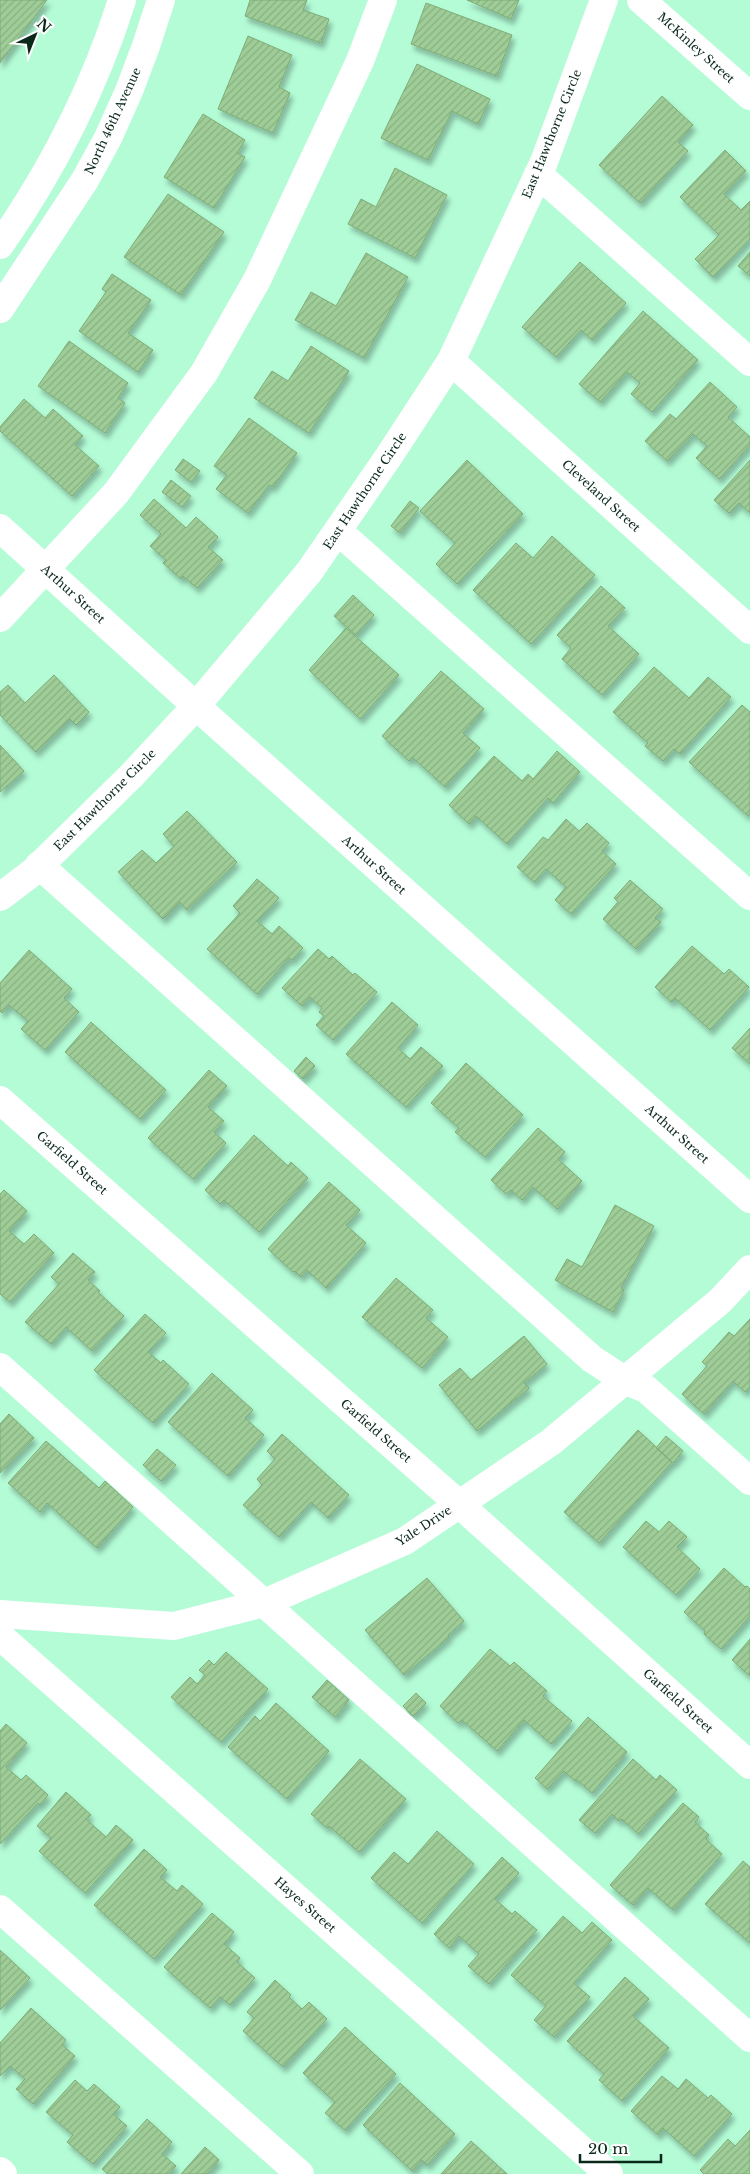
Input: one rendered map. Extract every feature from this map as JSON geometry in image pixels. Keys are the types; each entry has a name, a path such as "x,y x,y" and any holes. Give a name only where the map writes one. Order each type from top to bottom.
{"street":[{"path":"0,245 50,169 74,122 94,79 122,0"},
{"name":"North 46th Avenue","path":"0,309 85,180 108,138 143,55 161,0"},
{"path":"0,618 116,493 204,373 257,280 360,61 383,0"},
{"name":"East Hawthorne Circle","path":"0,898 39,865 132,775 196,706 309,572 338,531 451,361 538,174 604,0"},
{"name":"McKinley Street","path":"641,0 750,96"},
{"path":"538,174 750,362"},
{"name":"Cleveland Street","path":"451,361 750,630"},
{"name":"Arthur Street","path":"0,528 196,706 750,1199"},
{"path":"338,531 750,896"},
{"path":"39,865 592,1359 626,1380 646,1389 750,1481"},
{"name":"Garfield Street","path":"0,1100 459,1504 750,1765"},
{"name":"Yale Drive","path":"0,1614 174,1626 264,1603 405,1541 551,1442 720,1301 750,1270"},
{"path":"0,1366 750,2038"},
{"name":"Hayes Street","path":"0,1636 609,2174"},
{"path":"0,1909 300,2174"},
{"path":"0,2171 3,2174"}],"building":[{"path":"0,0 47,0 0,63"},
{"path":"250,0 307,0 303,10 329,19 321,43 245,16"},
{"path":"467,0 519,0 511,19"},
{"path":"426,3 512,35 497,76 411,44"},
{"path":"248,36 292,55 279,87 290,93 273,133 218,109"},
{"path":"417,64 490,99 478,124 452,111 428,160 381,138"},
{"path":"662,96 693,125 678,142 688,151 640,203 599,165"},
{"path":"203,114 245,140 237,153 245,157 214,208 164,177"},
{"path":"725,150 746,171 724,194 741,210 750,201 750,239 713,277 695,259 719,235 680,197"},
{"path":"395,168 447,195 415,258 348,224 361,199 376,207"},
{"path":"168,194 224,232 181,295 124,257"},
{"path":"750,252 750,276 738,266"},
{"path":"366,253 408,277 364,358 295,320 311,292 336,306"},
{"path":"580,262 626,303 592,340 581,330 556,357 522,327"},
{"path":"112,274 151,300 128,333 153,350 138,372 79,331 106,292 102,289"},
{"path":"643,311 698,360 652,412 631,394 640,383 627,372 600,402 579,384"},
{"path":"69,341 128,383 118,398 125,403 105,433 38,386"},
{"path":"311,346 349,371 309,433 254,398 272,371 288,381"},
{"path":"710,382 737,407 728,417 750,437 750,445 719,479 696,458 707,446 693,434 667,461 645,441 670,414 676,419"},
{"path":"24,399 45,418 53,409 83,436 75,445 99,466 72,496 0,431 0,427"},
{"path":"249,418 297,453 273,487 269,485 248,513 216,489 227,475 214,466"},
{"path":"183,459 200,471 191,482 175,470"},
{"path":"467,460 523,514 457,584 436,564 455,543 420,511"},
{"path":"750,460 750,513 739,503 729,513 714,500"},
{"path":"171,480 191,496 182,507 162,492"},
{"path":"154,499 186,528 196,517 218,537 208,547 223,560 197,588 183,576 181,579 163,563 166,560 150,546 161,534 140,515"},
{"path":"410,501 419,508 400,533 391,526"},
{"path":"552,536 595,575 531,644 473,590 516,543 533,558"},
{"path":"601,586 625,608 608,626 639,654 602,695 562,659 571,648 557,635"},
{"path":"353,595 374,615 356,635 334,616"},
{"path":"346,628 399,675 360,719 309,670"},
{"path":"654,667 689,698 708,677 731,697 680,754 674,749 663,761 645,746 648,743 613,712"},
{"path":"441,671 484,709 463,733 480,748 445,787 412,757 409,761 382,736"},
{"path":"54,675 89,712 76,725 70,719 36,752 0,715 0,692 8,685 25,703"},
{"path":"742,705 750,712 750,813 748,816 689,762"},
{"path":"0,745 24,771 0,792"},
{"path":"557,751 580,772 553,803 548,798 507,844 476,816 469,824 449,805 494,756 522,781 528,774 533,779"},
{"path":"187,811 237,862 187,910 180,902 163,919 118,872 142,850 156,863 174,846 163,834"},
{"path":"566,819 579,831 587,823 609,843 602,851 616,864 571,914 555,900 566,887 546,869 534,882 517,867 543,837 548,840"},
{"path":"257,879 279,898 257,921 272,934 279,926 303,948 292,960 289,958 257,994 207,949 240,913 233,906"},
{"path":"630,880 663,909 655,918 661,922 636,949 603,919 618,902 614,898"},
{"path":"692,946 724,974 729,969 749,987 710,1030 675,998 671,1002 655,987"},
{"path":"318,949 329,959 332,956 353,975 355,973 377,992 333,1040 316,1025 324,1016 319,1012 322,1008 310,997 302,1006 282,988"},
{"path":"29,950 72,989 64,998 79,1012 45,1050 21,1029 28,1021 9,1005 2,1013 0,1011 0,983"},
{"path":"392,1002 418,1025 398,1048 410,1059 421,1047 443,1066 406,1107 346,1054"},
{"path":"91,1022 166,1090 140,1119 65,1052"},
{"path":"750,1028 750,1064 732,1048"},
{"path":"306,1057 315,1066 303,1079 294,1071"},
{"path":"466,1063 523,1115 485,1157 455,1132 459,1128 431,1103"},
{"path":"209,1070 227,1086 208,1107 224,1121 214,1132 226,1143 193,1179 148,1138"},
{"path":"538,1128 565,1152 558,1159 582,1181 557,1209 533,1187 522,1200 511,1190 506,1194 491,1180"},
{"path":"254,1135 288,1166 291,1162 308,1178 259,1232 224,1200 220,1204 205,1190"},
{"path":"329,1182 360,1210 346,1225 366,1243 326,1288 307,1270 301,1277 295,1271 293,1272 268,1249"},
{"path":"4,1190 27,1211 9,1231 24,1244 34,1234 54,1253 10,1302 0,1294 0,1194"},
{"path":"615,1205 654,1226 621,1288 624,1290 613,1312 555,1280 567,1259 582,1267"},
{"path":"73,1253 95,1272 88,1280 124,1316 92,1351 66,1327 51,1344 25,1322 59,1284 51,1277"},
{"path":"396,1278 433,1310 426,1318 448,1337 422,1368 362,1317"},
{"path":"145,1314 166,1333 148,1352 161,1363 163,1360 189,1384 153,1423 94,1370"},
{"path":"750,1319 750,1387 745,1392 733,1381 704,1414 682,1394 707,1366 702,1362 729,1332 734,1336"},
{"path":"524,1336 547,1364 524,1383 529,1388 477,1431 439,1385 460,1368 471,1380"},
{"path":"212,1373 253,1410 245,1418 264,1435 228,1476 168,1422"},
{"path":"9,1414 34,1438 0,1473 0,1424"},
{"path":"638,1430 672,1462 599,1543 564,1512"},
{"path":"282,1434 349,1495 328,1518 311,1502 279,1537 243,1505 262,1485 257,1479 275,1459 267,1451"},
{"path":"666,1436 683,1451 673,1463 656,1448"},
{"path":"46,1441 99,1488 105,1481 133,1507 97,1548 47,1503 40,1512 8,1483"},
{"path":"157,1449 176,1465 161,1481 143,1465"},
{"path":"646,1521 659,1532 669,1521 687,1537 677,1547 700,1569 676,1595 623,1547"},
{"path":"724,1568 745,1587 747,1586 750,1589 750,1616 721,1649 684,1612"},
{"path":"427,1578 464,1621 448,1635 449,1637 404,1675 365,1630"},
{"path":"750,1639 750,1676 732,1660"},
{"path":"490,1649 510,1666 514,1662 547,1691 543,1696 572,1721 551,1744 524,1720 497,1751 462,1720 458,1723 440,1706"},
{"path":"226,1652 268,1689 221,1742 171,1697 190,1677 197,1684 205,1675 199,1670 209,1660 214,1665"},
{"path":"327,1680 349,1700 335,1717 312,1697"},
{"path":"416,1693 426,1703 413,1716 403,1706"},
{"path":"276,1703 329,1751 287,1799 228,1747 255,1716 260,1721"},
{"path":"588,1717 627,1752 592,1793 564,1771 547,1789 535,1778"},
{"path":"6,1724 27,1743 6,1767 21,1780 26,1775 48,1795 40,1805 38,1803 0,1844 0,1731"},
{"path":"360,1759 406,1799 359,1852 329,1826 327,1828 311,1814"},
{"path":"633,1759 656,1780 660,1775 677,1790 638,1834 622,1819 619,1821 612,1814 595,1833 579,1820"},
{"path":"66,1792 91,1815 86,1819 106,1837 116,1825 133,1840 85,1893 39,1851 51,1838 37,1826"},
{"path":"683,1803 699,1817 695,1822 709,1835 706,1839 722,1854 673,1910 648,1888 633,1905 610,1885"},
{"path":"437,1831 474,1864 422,1923 371,1878 394,1852 408,1864"},
{"path":"144,1849 167,1870 160,1877 177,1891 182,1885 203,1904 154,1959 94,1905"},
{"path":"502,1857 519,1873 495,1899 512,1914 515,1911 537,1930 489,1984 468,1966 479,1954 459,1936 449,1948 434,1934"},
{"path":"743,1861 750,1867 750,1943 705,1904"},
{"path":"212,1913 234,1932 224,1944 240,1958 237,1962 255,1978 230,2005 220,1997 210,2008 164,1967"},
{"path":"563,1916 582,1933 592,1922 612,1940 574,1983 590,1997 554,2037 534,2020 546,2006 511,1975"},
{"path":"0,1950 30,1978 0,2010"},
{"path":"625,1977 649,1999 633,2016 669,2048 622,2101 599,2080 604,2074 567,2041"},
{"path":"275,1980 302,2009 309,2002 327,2019 283,2067 243,2031 254,2018 247,2012"},
{"path":"31,2008 66,2040 62,2045 75,2056 33,2104 16,2089 25,2079 10,2066 0,2076 0,2043"},
{"path":"345,2027 396,2074 345,2130 325,2113 335,2102 303,2073"},
{"path":"662,2076 678,2089 686,2079 708,2098 711,2095 732,2114 694,2156 663,2128 658,2135 631,2111"},
{"path":"75,2080 87,2091 94,2084 120,2107 113,2114 127,2126 93,2164 67,2142 73,2135 46,2112"},
{"path":"400,2083 455,2134 427,2165 422,2160 412,2171 363,2125"},
{"path":"147,2119 172,2142 162,2154 176,2166 169,2174 108,2174 102,2169"},
{"path":"750,2130 750,2174 704,2174 700,2170 728,2139 735,2146"},
{"path":"471,2141 507,2174 441,2174"},
{"path":"205,2147 219,2160 207,2174 181,2174"}]}
